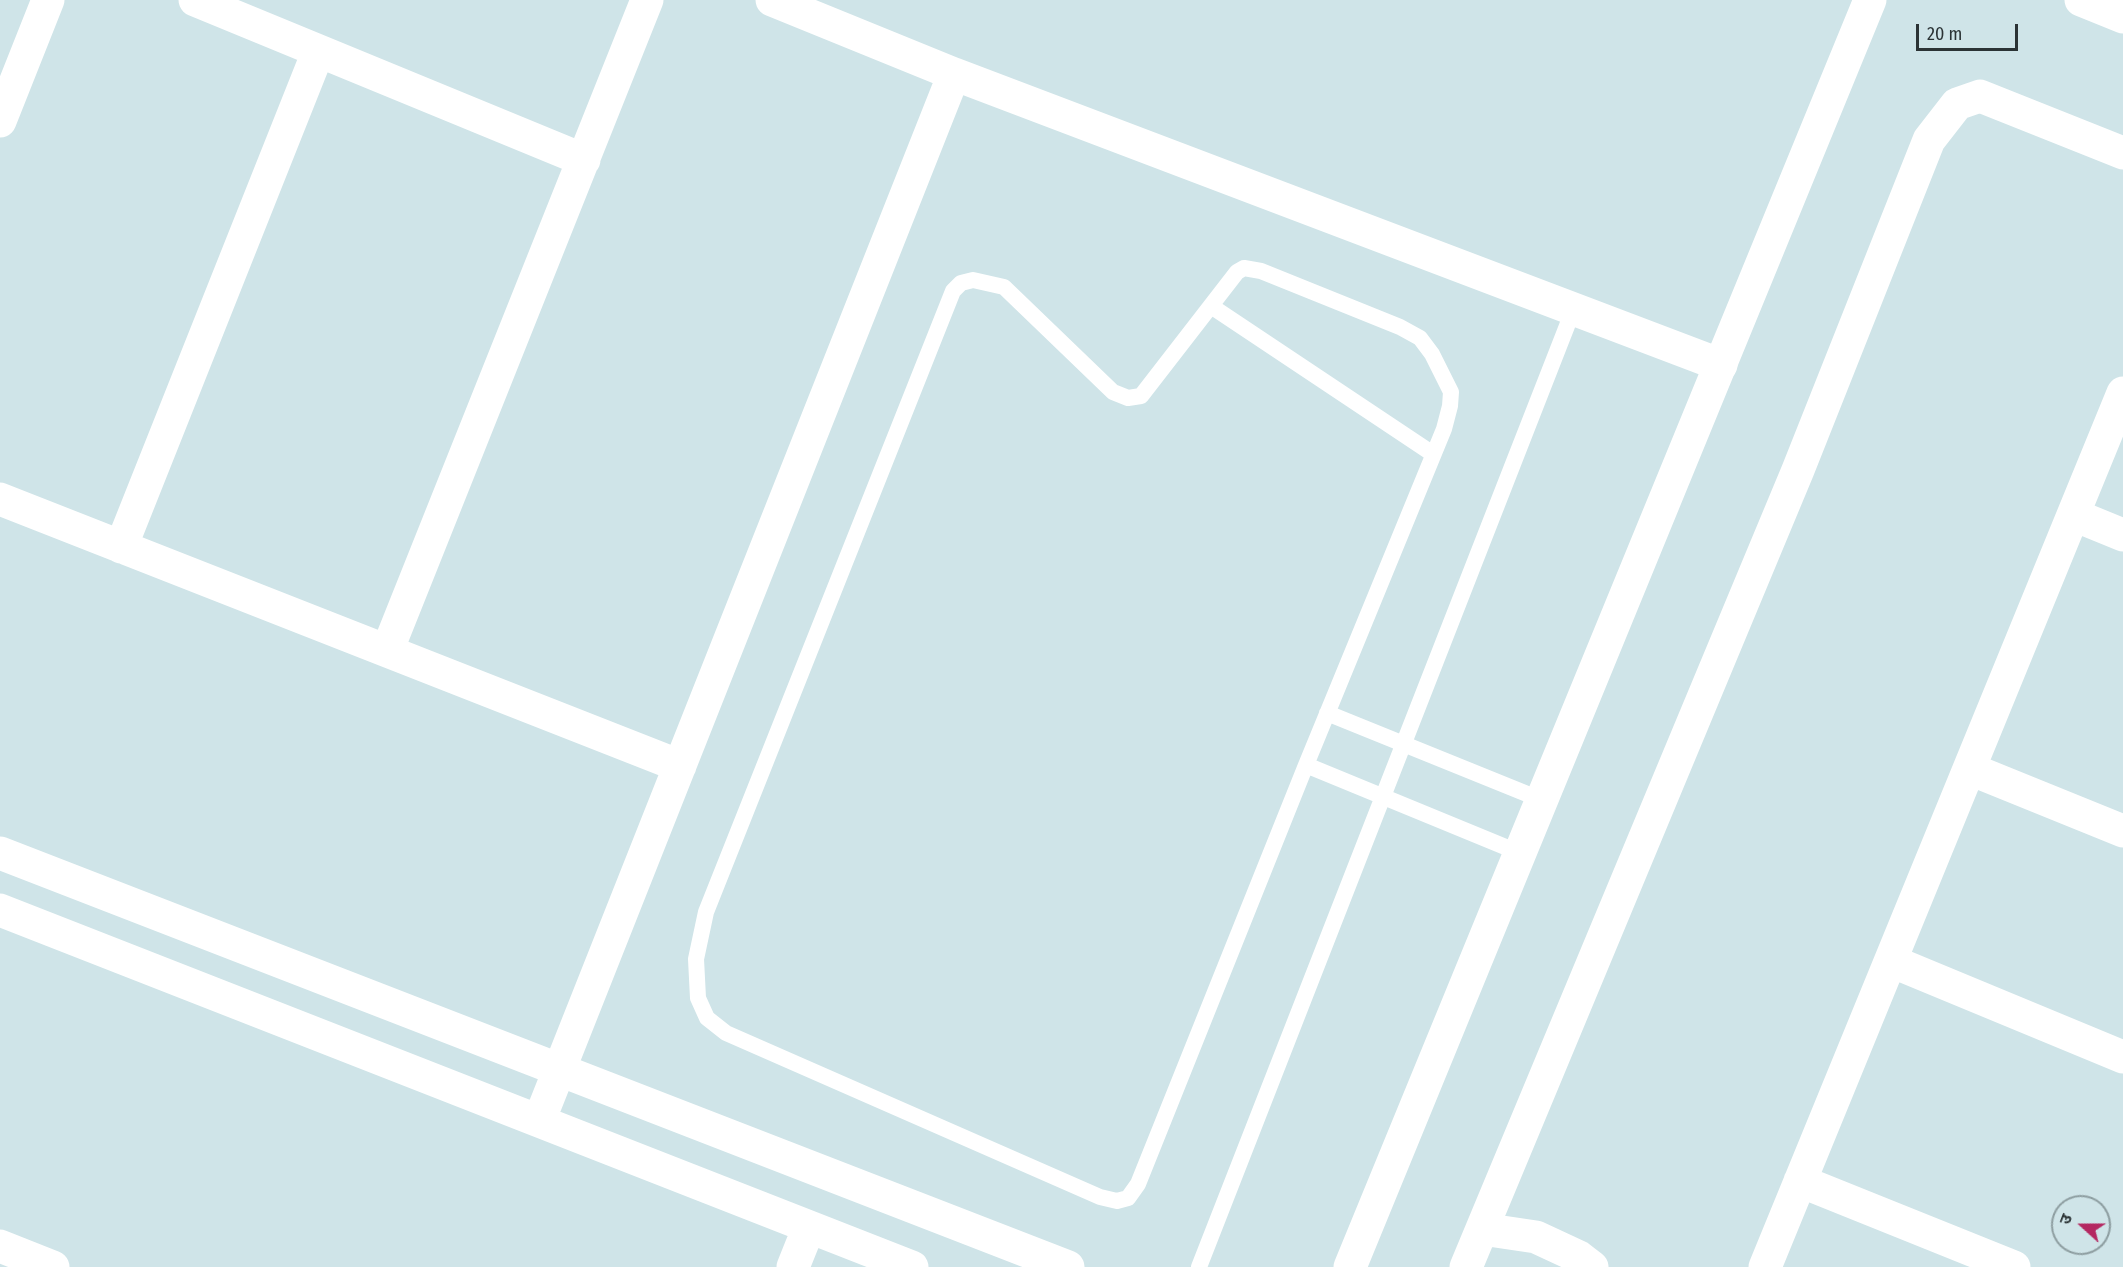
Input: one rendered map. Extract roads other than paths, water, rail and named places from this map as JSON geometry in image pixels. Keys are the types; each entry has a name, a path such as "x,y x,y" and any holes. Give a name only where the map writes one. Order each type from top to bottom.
{"street":[{"path":"0,121 48,0"},
{"path":"195,0 584,160"},
{"path":"387,651 647,0"},
{"path":"772,0 954,74 1721,365"},
{"path":"1350,1267 1870,0"},
{"path":"2080,0 2123,17"},
{"path":"121,547 318,52"},
{"path":"539,1121 954,74"},
{"path":"1466,1267 1798,470 1929,140 1957,104 1980,96 2123,153"},
{"path":"1765,1267 2122,397"},
{"path":"0,499 680,766"},
{"path":"2074,515 2123,535"},
{"path":"1970,769 2123,831"},
{"path":"0,853 1068,1267"},
{"path":"0,910 912,1267"},
{"path":"1891,962 2123,1058"},
{"path":"1800,1181 2014,1267"},
{"path":"793,1267 808,1227"},
{"path":"1482,1229 1536,1237 1579,1257 1593,1267"},
{"path":"0,1246 53,1267"}],"lane":[{"path":"1244,268 1254,269 1400,327 1420,338 1432,354 1451,392 1444,429 1138,1184 1128,1198 1117,1201 1100,1197 726,1033 707,1018 698,998 696,958 706,912 953,291 961,283 974,280 1004,287 1113,392 1128,398 1141,396 1210,306 1237,272 1244,268"},
{"path":"1210,306 1433,454"},
{"path":"1199,1267 1574,308"},
{"path":"1327,713 1542,800"},
{"path":"1306,765 1520,853"}]}
